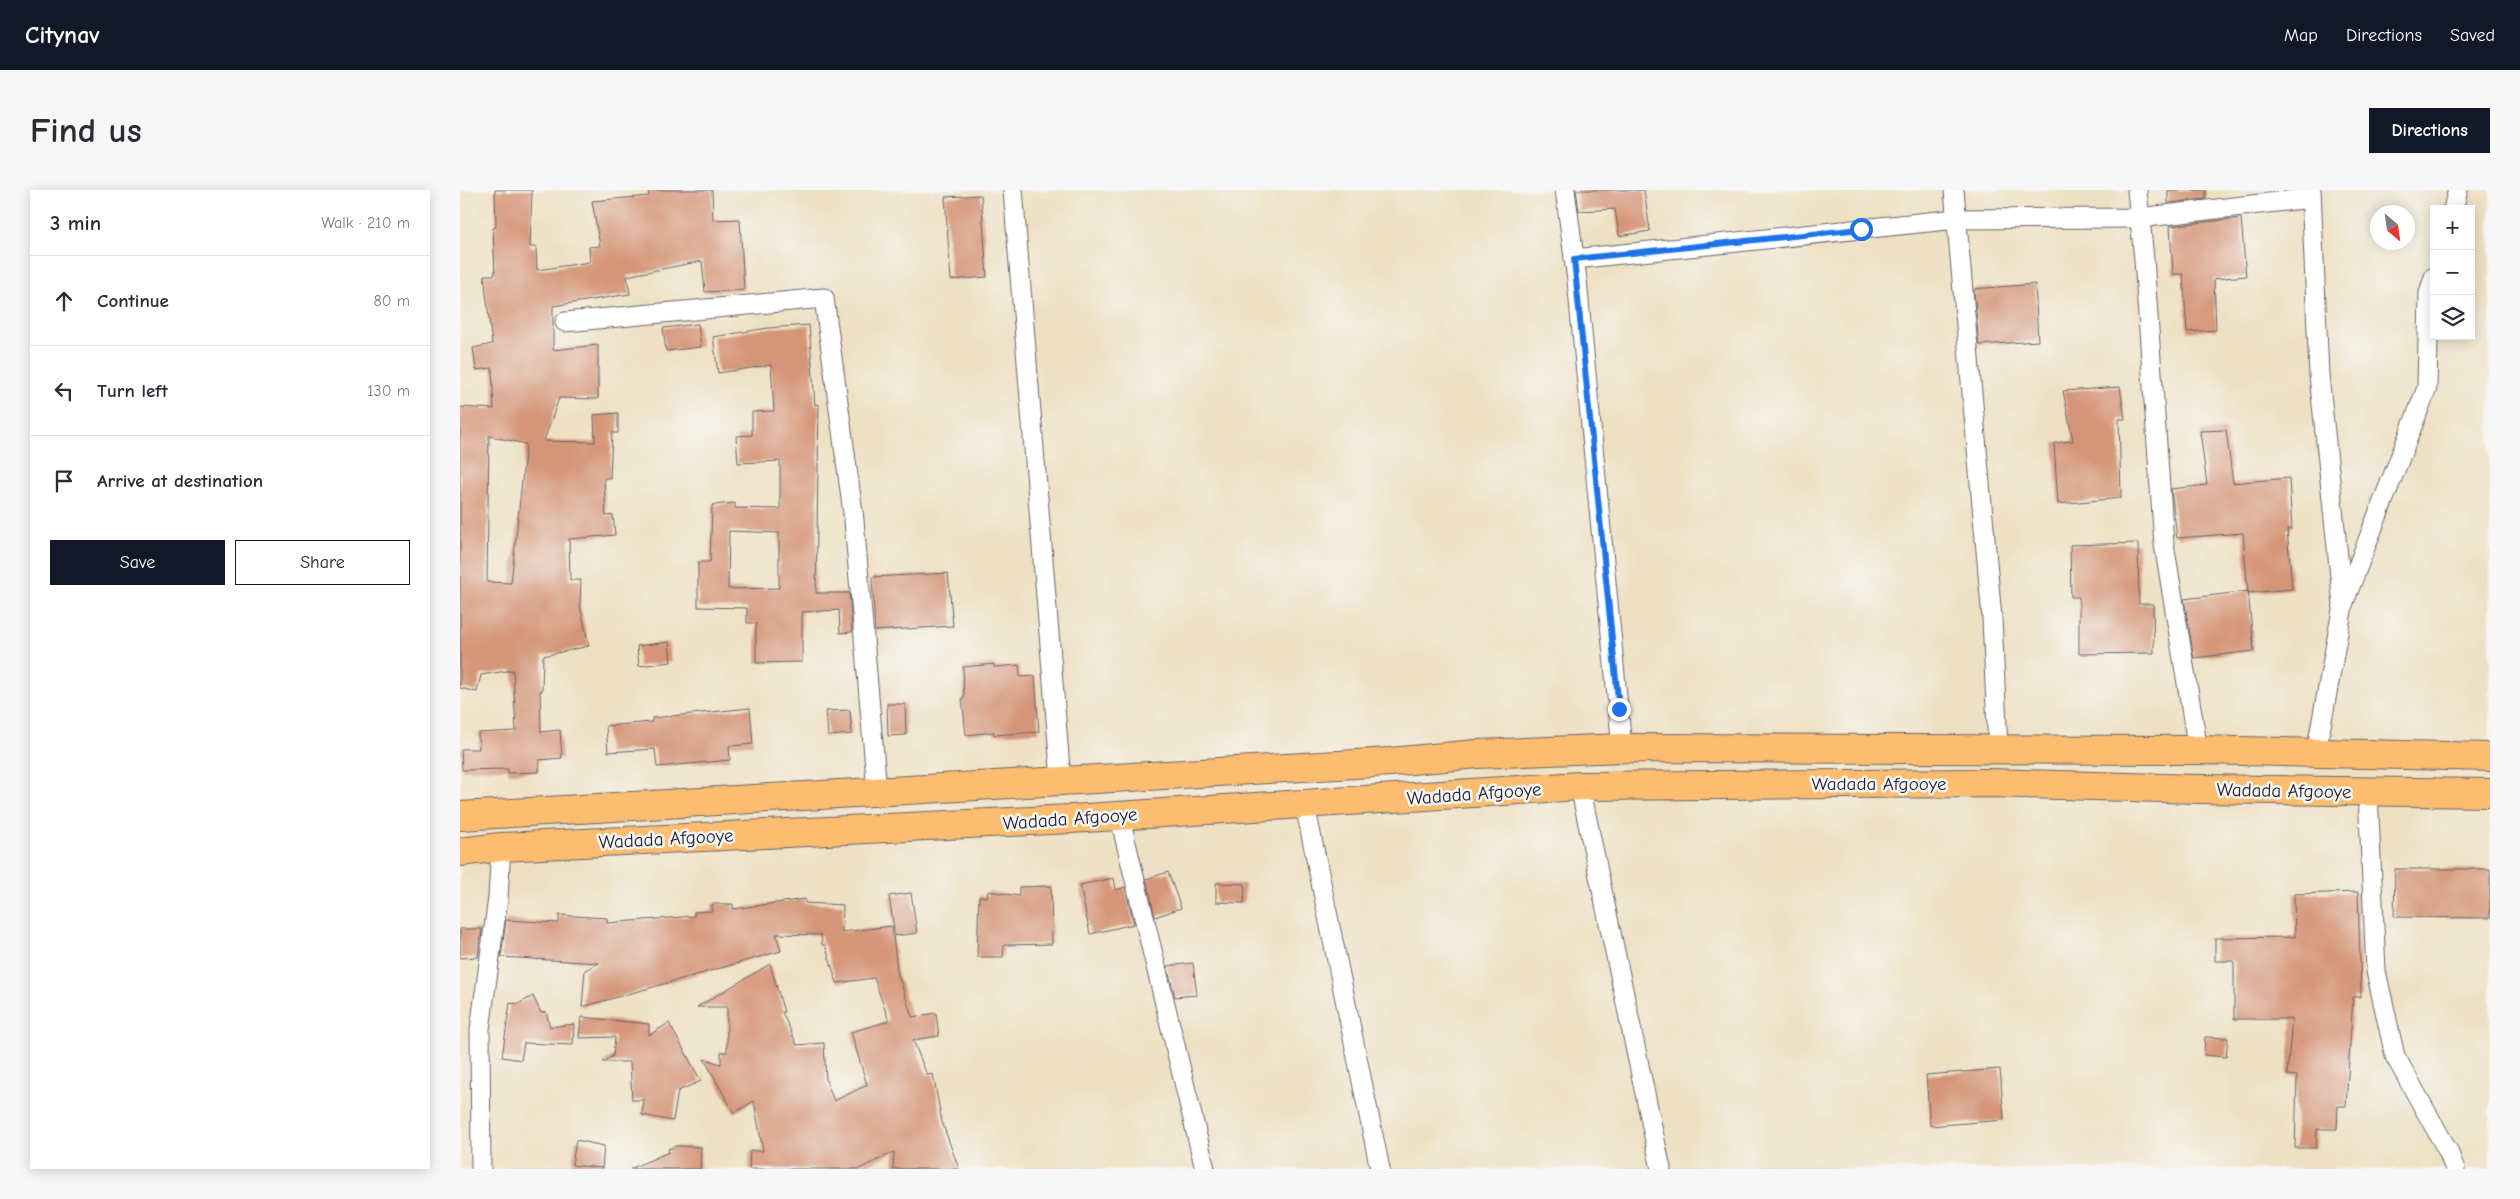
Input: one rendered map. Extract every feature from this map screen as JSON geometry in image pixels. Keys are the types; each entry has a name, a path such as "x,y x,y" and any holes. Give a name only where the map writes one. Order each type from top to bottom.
{"highway":[{"name":"Wadada Afgooye","path":"460,816 1477,754 1622,748 2198,750 2490,757"},
{"name":"Wadada Afgooye","path":"460,852 501,847 1071,819 1119,814 1580,786 1990,782 2368,792 2490,793"}],"street":[{"path":"1013,190 1062,780"},
{"path":"1565,190 1574,259 1622,748"},
{"path":"1954,190 1991,608 1998,750"},
{"path":"2136,190 2140,218 2164,544 2198,750"},
{"path":"2454,205 2458,190"},
{"path":"1574,259 1957,219 2140,218 2311,194 2319,374 2343,605"},
{"path":"2316,753 2343,605 2427,388 2430,290"},
{"path":"565,322 824,298 854,520 877,791"},
{"path":"1580,786 1661,1169"},
{"path":"2368,792 2376,971 2395,1056 2448,1151 2455,1169"},
{"path":"1305,804 1380,1169"},
{"path":"1119,814 1205,1169"},
{"path":"481,1169 480,1029 498,898 501,847"}],"building":[{"path":"495,190 532,190 530,247 536,247 537,270 590,262 589,247 600,246 592,201 649,196 648,190 712,190 713,220 740,219 744,290 705,292 702,261 627,276 630,294 553,306 553,350 598,345 598,399 559,398 544,441 595,442 594,415 618,413 618,433 612,433 610,478 604,478 606,516 613,515 615,535 569,539 570,580 581,580 580,605 589,646 543,656 542,691 540,691 541,732 560,730 562,758 539,760 539,772 508,773 508,769 462,770 461,749 479,749 478,733 516,731 513,670 481,675 477,692 460,688 460,407 494,409 492,368 476,370 473,348 492,344 484,275 495,275 493,228 496,227","holes":["489,436 526,444 511,583 487,582"]},
{"path":"1576,190 1644,190 1650,231 1619,236 1615,209 1579,211"},
{"path":"2168,190 2206,190 2206,199 2168,203"},
{"path":"981,195 987,277 951,280 945,197"},
{"path":"2241,218 2246,276 2214,279 2216,330 2187,332 2183,274 2173,274 2170,226"},
{"path":"2035,284 2038,341 1979,345 1974,289"},
{"path":"698,324 701,347 666,351 663,328"},
{"path":"809,325 815,405 819,404 816,593 849,593 852,632 840,633 839,610 802,612 802,662 756,663 756,623 747,623 747,608 698,607 698,562 710,562 712,505 735,503 735,508 780,509 780,461 738,463 736,436 752,435 752,412 774,411 771,365 718,373 713,337 768,328","holes":["729,531 779,533 779,588 728,589"]},
{"path":"2120,387 2125,419 2119,419 2121,498 2058,504 2054,443 2073,441 2063,391"},
{"path":"2226,430 2233,483 2289,478 2292,529 2287,529 2292,589 2248,593 2243,533 2177,538 2171,489 2207,485 2200,431"},
{"path":"2138,543 2139,604 2153,604 2154,653 2079,654 2079,597 2071,597 2070,545"},
{"path":"948,573 953,626 875,631 872,577"},
{"path":"2248,591 2254,651 2194,658 2184,599"},
{"path":"669,642 671,662 639,666 637,646"},
{"path":"994,664 994,667 1019,665 1020,677 1035,676 1039,732 994,735 994,732 966,735 962,698 964,698 963,667"},
{"path":"887,704 905,704 906,735 888,736"},
{"path":"750,708 753,744 729,746 730,760 657,767 655,749 608,752 606,726 652,722 652,718"},
{"path":"850,710 852,734 828,736 826,711"},
{"path":"2395,869 2490,869 2490,918 2394,917"},
{"path":"1168,872 1181,908 1155,917 1146,879"},
{"path":"1114,878 1116,890 1125,887 1134,924 1090,934 1080,885"},
{"path":"1216,883 1245,884 1244,903 1216,902"},
{"path":"1051,886 1052,944 1004,945 1003,957 977,957 979,896 987,897 988,891 1019,896 1019,887"},
{"path":"2358,892 2361,997 2353,997 2346,1106 2338,1106 2337,1129 2317,1129 2316,1148 2295,1148 2297,1076 2287,1075 2292,1019 2234,1019 2234,961 2215,961 2215,938 2295,937 2294,894"},
{"path":"911,893 917,933 895,936 889,896"},
{"path":"805,899 805,903 843,905 842,932 892,926 897,971 912,1017 936,1013 939,1036 913,1040 927,1075 933,1074 942,1122 959,1169 893,1169 894,1152 859,1169 749,1169 750,1151 763,1151 754,1101 734,1113 704,1059 721,1064 721,1052 727,1052 727,1007 697,1007 770,964 784,1012 782,1012 797,1045 824,1043 826,1080 834,1101 867,1085 851,1032 889,1021 874,978 837,983 825,945 822,945 821,935 776,934 781,951 582,1007 585,970 599,963 501,957 506,920 559,923 559,915 607,918 607,923 694,916 694,912 712,911 712,904 733,904 733,909"},
{"path":"460,929 482,929 478,957 460,958"},
{"path":"1193,963 1197,995 1175,997 1167,966"},
{"path":"533,996 541,1013 546,1012 550,1027 574,1024 573,1045 524,1043 521,1060 502,1057 510,1003 518,1004"},
{"path":"581,1017 649,1024 649,1035 669,1023 701,1081 678,1091 673,1121 642,1115 644,1100 632,1100 630,1062 603,1062 613,1056 615,1037 579,1038"},
{"path":"2205,1037 2228,1038 2226,1057 2204,1055"},
{"path":"2000,1069 2004,1120 1930,1126 1926,1075"},
{"path":"576,1140 604,1146 602,1168 572,1165"},
{"path":"677,1146 701,1147 700,1169 630,1169 669,1152 668,1149"}],"route":[{"path":"1619,709 1574,259 1861,229"}]}
